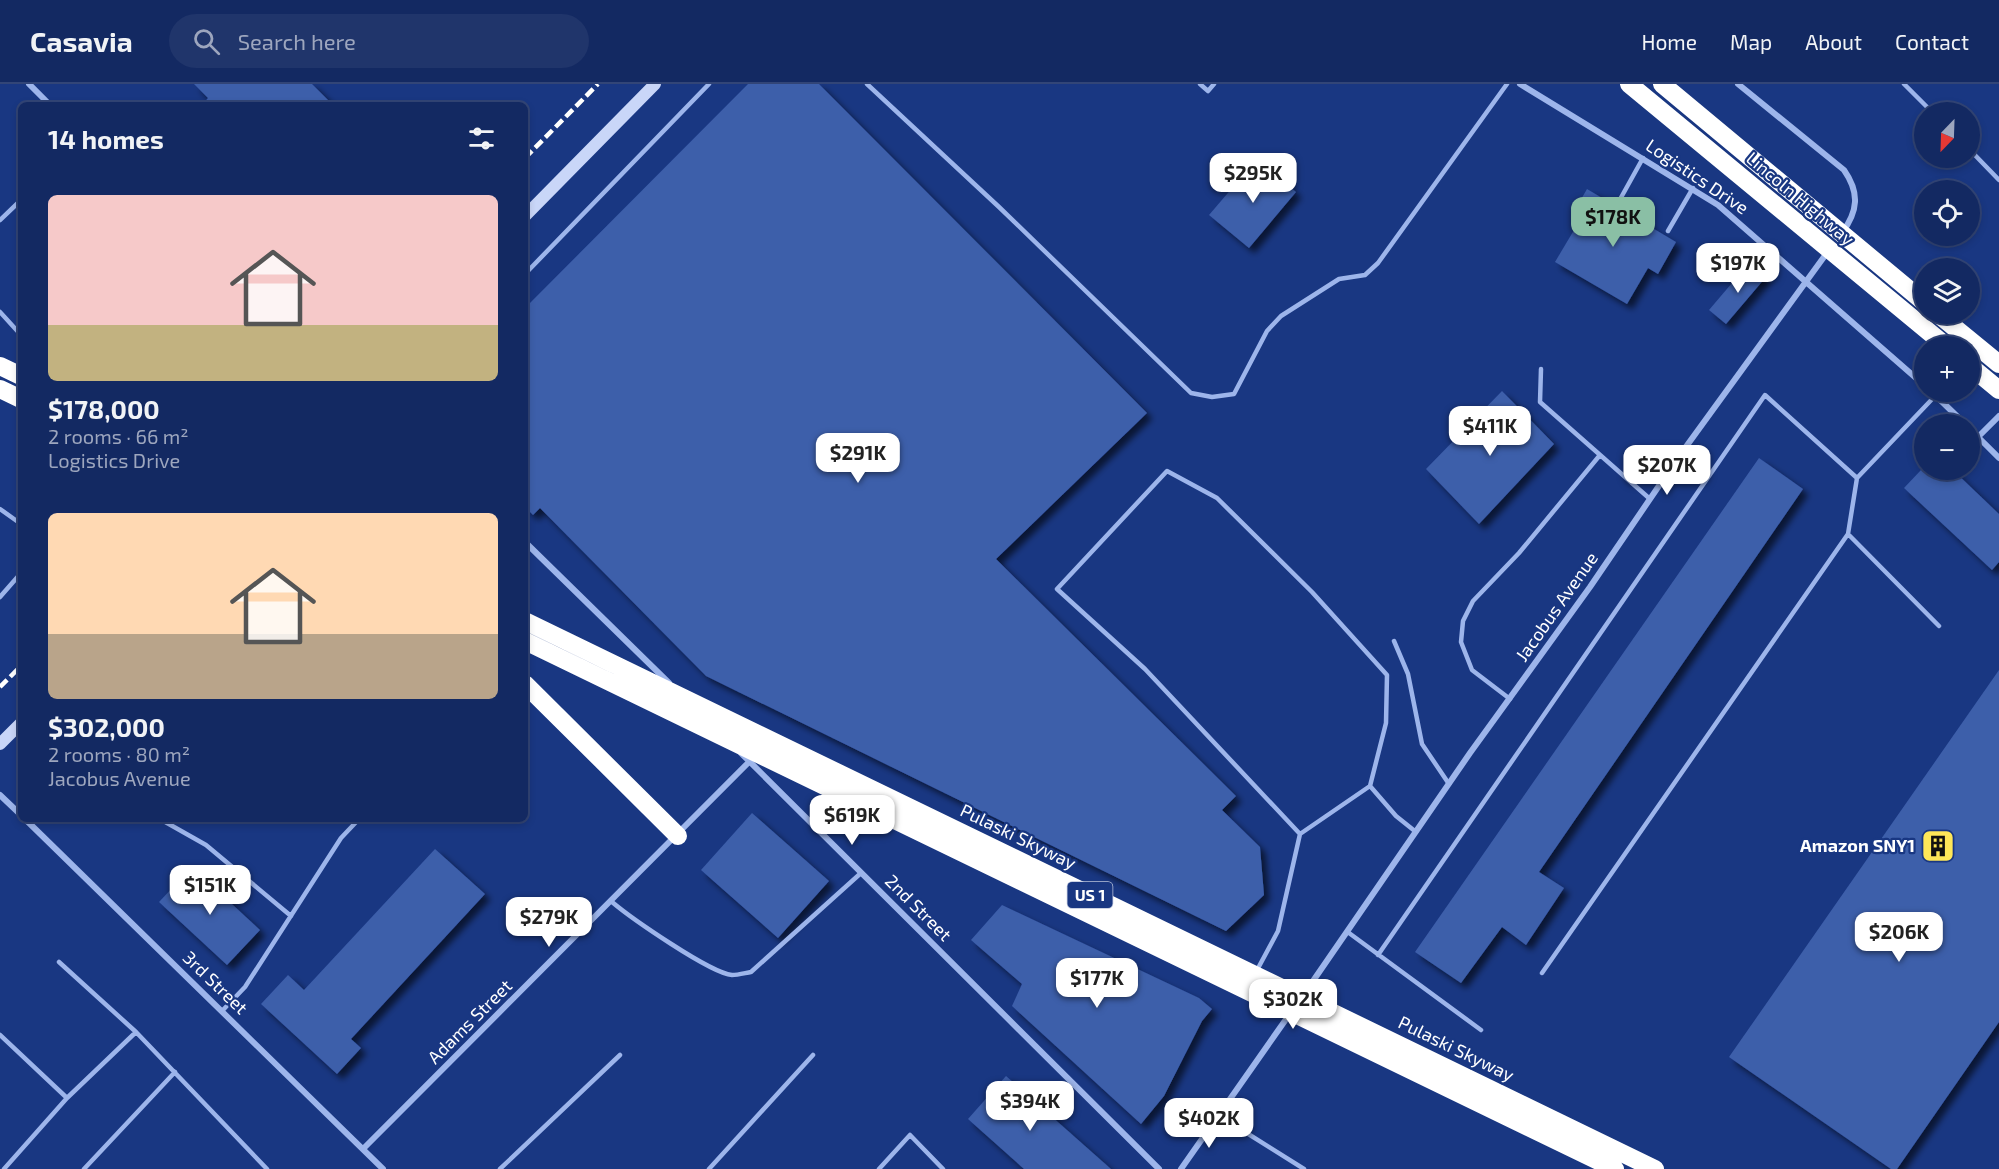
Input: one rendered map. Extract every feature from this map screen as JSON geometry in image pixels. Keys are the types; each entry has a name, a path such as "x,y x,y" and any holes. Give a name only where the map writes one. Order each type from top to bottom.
{"highway":[{"name":"Lincoln Highway","path":"1629,84 1934,336"},
{"name":"Lincoln Highway","path":"1662,84 1914,294"},
{"path":"1950,324 1999,363"},
{"path":"0,366 18,375"},
{"path":"1980,374 1999,390"},
{"path":"0,378 18,386"},
{"path":"0,389 18,398"},
{"name":"Pulaski Skyway","path":"528,622 1655,1169"},
{"name":"Pulaski Skyway","path":"528,642 1615,1169"},
{"path":"528,687 678,836"}],"main road":[{"path":"528,213 656,84"},
{"path":"0,744 18,726"}],"street":[{"path":"29,84 47,102"},
{"name":"Logistics Drive","path":"1520,84 1693,188 1730,214 1914,376"},
{"name":"Jacobus Avenue","path":"1180,1169 1349,933 1449,783 1852,216 1857,202 1854,186 1837,163 1738,84"},
{"path":"1943,402 1955,414"},
{"path":"1980,435 1999,416"},
{"path":"1980,439 1999,458"},
{"name":"2nd Street","path":"528,545 1160,1169"},
{"name":"Adams Street","path":"363,1149 678,836 749,762"},
{"path":"0,795 18,813"},
{"name":"3rd Street","path":"28,822 383,1169"}],"lane":[{"path":"528,271 709,84"},
{"path":"867,84 999,207 1191,393 1212,397 1234,394 1267,331 1281,316 1339,279 1365,275 1378,263 1507,84"},
{"path":"1200,84 1208,91 1214,84"},
{"path":"1904,84 1922,102"},
{"path":"1618,203 1643,158"},
{"path":"1980,160 1999,180"},
{"path":"1668,231 1693,188"},
{"path":"0,220 18,203"},
{"path":"0,312 18,331"},
{"path":"1541,369 1540,402 1650,499"},
{"path":"1378,955 1765,394 1857,477"},
{"path":"1542,973 1848,534 1857,477 1926,402"},
{"path":"1510,699 1472,670 1461,642 1463,621 1473,600 1519,553 1600,455"},
{"path":"1245,993 1278,931 1300,834 1370,786 1386,723 1387,675 1312,592 1217,498 1167,471 1057,589 1145,669 1300,834"},
{"path":"0,509 18,522"},
{"path":"1848,534 1939,626"},
{"path":"0,597 18,576"},
{"path":"1394,640 1408,674 1422,744 1449,783"},
{"path":"1370,786 1396,816 1416,832"},
{"path":"165,822 206,845 291,916"},
{"path":"222,1011 244,987 341,838 356,822"},
{"path":"612,902 633,919 702,962 731,975 751,972 861,873"},
{"path":"1349,933 1481,1030"},
{"path":"59,962 136,1032 267,1169"},
{"path":"1,1169 67,1098 136,1032"},
{"path":"0,1035 67,1098"},
{"path":"500,1169 620,1055"},
{"path":"710,1169 813,1055"},
{"path":"84,1169 175,1072"},
{"path":"1218,1115 1304,1169"},
{"path":"879,1169 910,1136 943,1169"},
{"path":"372,1169 377,1163"}],"building":[{"path":"194,84 312,84 330,102 205,102 208,98"},
{"path":"748,84 819,84 1147,413 996,559 1236,796 1222,810 1260,847 1264,895 1226,931 706,676 540,508 533,515 528,510 528,305"},
{"path":"1257,159 1296,192 1249,248 1209,215"},
{"path":"1587,189 1676,242 1658,274 1648,268 1627,304 1555,262 1580,220 1572,215"},
{"path":"1749,263 1766,277 1726,324 1709,310"},
{"path":"1502,391 1554,444 1479,524 1426,469"},
{"path":"1759,458 1803,489 1539,872 1564,888 1526,945 1502,927 1461,983 1415,952"},
{"path":"1914,477 1914,480 1963,480 1999,514 1999,562 1992,570 1904,488"},
{"name":"Amazon SNY1","path":"1999,670 1999,1022 1897,1169 1891,1169 1729,1057"},
{"path":"752,813 829,881 778,938 701,870"},
{"path":"435,849 485,894 351,1039 361,1048 337,1074 261,1004 288,975 304,990"},
{"path":"192,867 260,930 227,965 159,902"},
{"path":"1002,905 1199,998 1212,1009 1202,1021 1164,1096 1141,1124 1012,1006 1022,984 971,940"},
{"path":"1006,1076 1111,1169 1024,1169 968,1119"}],"railway":[{"path":"528,155 598,84"},
{"path":"0,687 18,669"}],"place":[{"name":"Amazon SNY1","path":"1938,846"}]}
